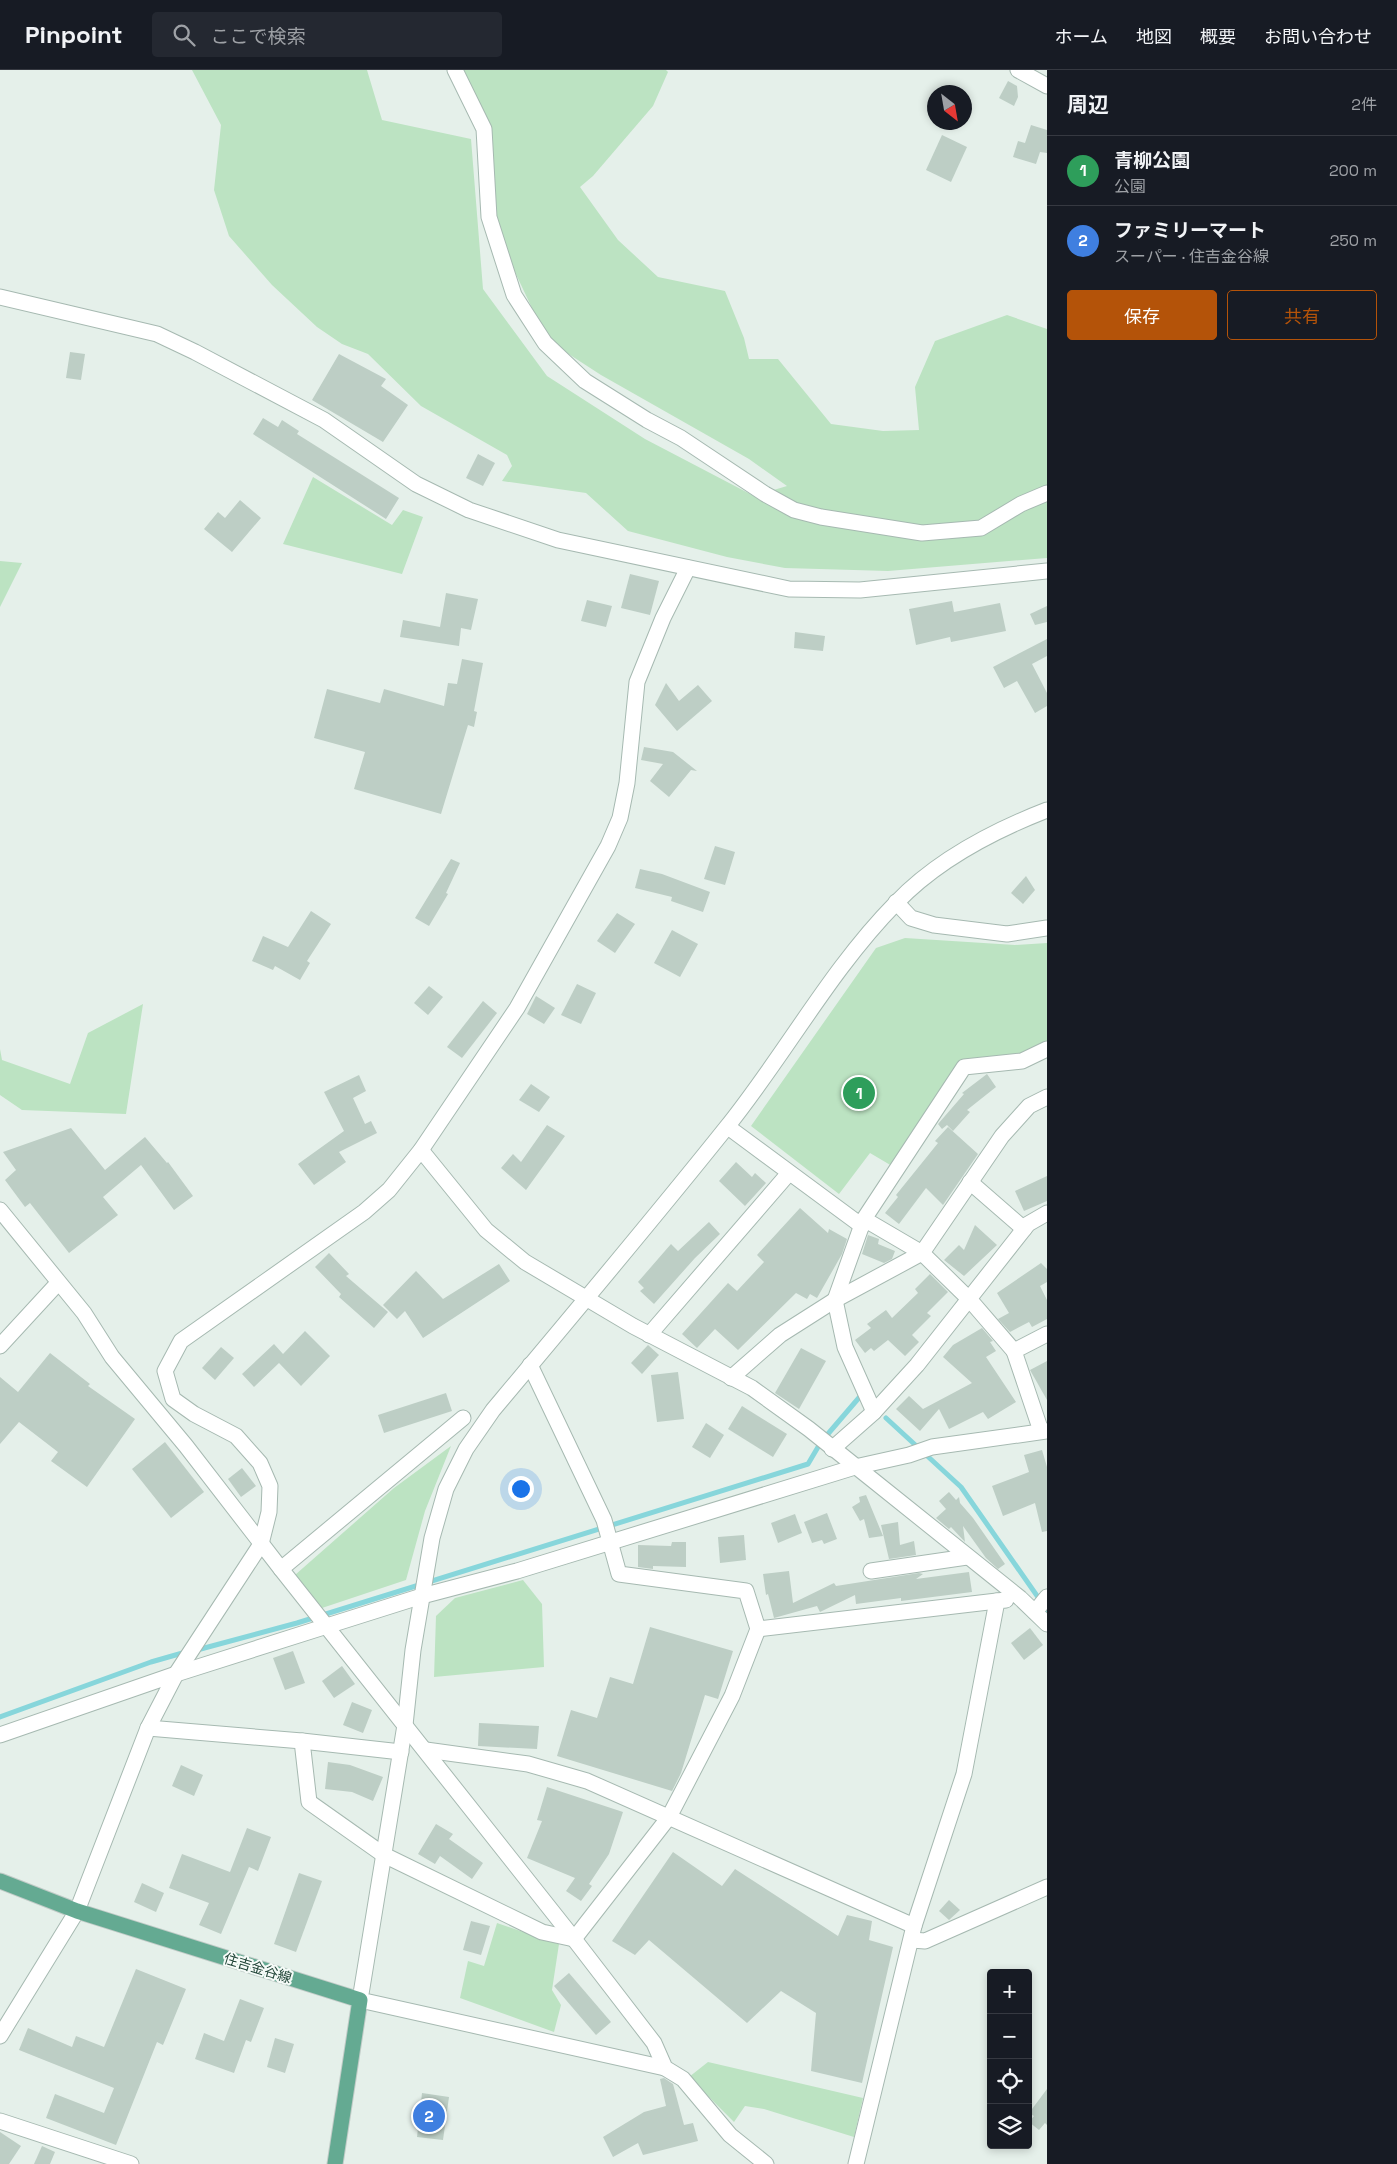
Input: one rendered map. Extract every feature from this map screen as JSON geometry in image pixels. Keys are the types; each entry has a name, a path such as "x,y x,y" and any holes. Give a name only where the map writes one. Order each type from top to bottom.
{"main road":[{"name":"住吉金谷線","path":"0,1882 77,1911 360,2000"},
{"path":"335,2164 360,2000"}],"street":[{"path":"455,70 484,129 490,217 514,295 545,343 585,381 647,420 681,438 765,494 794,510 922,533 981,528 1021,504 1047,493"},
{"path":"1018,70 1047,86"},
{"path":"0,297 157,334 324,420 416,484 469,510 558,540 798,590 860,590 1047,571"},
{"path":"0,2036 77,1911 148,1728 179,1670 261,1544 269,1512 270,1486 260,1463 236,1436 194,1414 173,1399 165,1371 181,1341 364,1212 388,1190 421,1150 517,1008 608,846 620,818 627,783 637,682 663,618 688,568"},
{"path":"766,2164 730,2135 683,2079 665,2068 360,2000 401,1752 413,1650 432,1538 446,1489 466,1449 487,1417 728,1127 854,951 896,902 922,880 955,856 989,836 1047,810"},
{"path":"896,902 911,918 934,925 1007,934 1047,928"},
{"path":"871,1405 846,1347 835,1300 863,1222 964,1067 1022,1060 1047,1050"},
{"path":"730,1378 780,1335 835,1300 922,1253 1002,1136 1029,1106 1047,1097"},
{"path":"0,1736 322,1619 422,1596 517,1571 855,1467 932,1448 1044,1431 1014,1351 970,1300 922,1253 863,1222 789,1173 728,1127"},
{"path":"421,1150 486,1230 525,1262 566,1284 649,1335 752,1388 819,1438 1020,1598 1047,1624"},
{"path":"649,1335 789,1173"},
{"path":"970,1182 1024,1229"},
{"path":"0,1210 84,1313 112,1357 186,1446 261,1544 574,1939 654,2043 665,2068"},
{"path":"832,1449 871,1405 917,1365 1028,1224 1047,1213"},
{"path":"0,1346 58,1283"},
{"path":"1014,1351 1047,1334"},
{"path":"530,1365 604,1520 619,1574 746,1590 758,1629 732,1696 669,1817 574,1939"},
{"path":"281,1569 463,1418"},
{"path":"870,1571 967,1557"},
{"path":"1035,1611 1047,1597"},
{"path":"758,1629 1020,1598"},
{"path":"856,2164 913,1933 964,1774 997,1601"},
{"path":"148,1728 302,1741 401,1752"},
{"path":"302,1741 309,1802 384,1855 542,1932 574,1939"},
{"path":"426,1750 528,1764 587,1781 669,1817 913,1933 925,1941 1047,1887"},
{"path":"0,2121 131,2164"}],"green space":[{"path":"192,70 367,70 382,120 471,139 483,289 547,376 645,439 754,496 787,486 749,459 601,375 547,340 489,217 484,129 455,70 666,70 668,72 653,106 593,176 580,187 618,240 658,277 725,291 744,338 749,359 778,359 831,424 883,431 919,430 915,387 935,341 1007,315 1047,329 1047,558 888,571 785,568 727,557 628,531 586,493 502,481 512,466 507,455 421,406 368,354 342,344 317,327 272,285 229,236 214,190 221,125"},
{"path":"313,477 392,525 403,510 423,517 402,574 283,544"},
{"path":"0,561 22,563 0,607"},
{"path":"905,938 1015,945 1047,943 1047,1044 1038,1051 969,1061 892,1166 870,1153 839,1194 751,1126 876,948"},
{"path":"143,1004 126,1114 22,1110 0,1095 0,1049 2,1060 70,1084 88,1033"},
{"path":"451,1446 425,1511 406,1580 322,1608 295,1575 394,1488"},
{"path":"523,1580 542,1604 544,1667 434,1677 436,1616 455,1598"},
{"path":"497,1923 559,1944 552,1990 561,2005 554,2032 460,1998 468,1961 484,1966"},
{"path":"708,2062 863,2098 854,2137 764,2109 745,2106 734,2122 689,2077"}],"building":[{"path":"1008,81 1017,86 1018,97 1014,106 999,98"},
{"path":"1031,125 1047,130 1047,153 1040,152 1036,164 1013,157 1018,141 1025,143"},
{"path":"942,135 967,147 951,182 926,170"},
{"path":"70,352 85,354 81,380 66,378"},
{"path":"339,354 386,379 381,386 408,405 383,442 312,400"},
{"path":"263,418 278,427 282,420 299,431 297,434 399,498 386,519 253,434"},
{"path":"478,454 495,463 483,486 466,478"},
{"path":"240,500 261,518 232,552 204,529 218,512 225,518"},
{"path":"630,574 659,581 650,615 621,608"},
{"path":"446,593 478,599 471,630 461,628 459,646 400,637 403,620 440,627"},
{"path":"587,600 612,606 606,627 581,621"},
{"path":"952,601 954,612 1000,603 1006,631 951,642 950,637 916,645 909,609"},
{"path":"1047,606 1047,622 1035,625 1030,614"},
{"path":"795,632 825,636 823,651 794,648"},
{"path":"1047,639 1047,656 1032,664 1047,693 1047,706 1035,713 1017,681 1004,688 993,667"},
{"path":"462,659 483,663 474,711 477,712 474,727 468,725 441,814 354,789 365,752 314,738 327,689 380,703 384,689 444,706 448,683 457,684"},
{"path":"666,683 679,701 698,685 712,701 677,731 655,705"},
{"path":"644,747 673,752 697,771 691,770 669,797 650,781 663,764 641,760"},
{"path":"715,846 735,852 725,885 704,879"},
{"path":"451,859 460,863 446,893 448,894 429,926 415,918"},
{"path":"640,869 662,874 710,892 703,912 671,901 672,897 635,888"},
{"path":"1026,876 1035,890 1023,904 1011,893"},
{"path":"311,911 331,924 307,961 310,963 300,980 275,966 273,970 252,961 263,936 288,947"},
{"path":"617,913 635,924 615,953 597,941"},
{"path":"672,930 698,944 680,977 654,963"},
{"path":"577,984 596,993 581,1024 561,1015"},
{"path":"429,986 443,997 428,1015 414,1003"},
{"path":"536,996 555,1008 544,1024 527,1014"},
{"path":"483,1001 497,1013 462,1058 447,1047"},
{"path":"987,1074 996,1087 967,1110 970,1112 953,1131 947,1125 942,1129 938,1124 964,1094 962,1093"},
{"path":"359,1075 366,1091 353,1098 365,1124 371,1121 377,1133 339,1152 346,1162 314,1185 298,1164 344,1131 324,1092"},
{"path":"531,1084 550,1097 539,1112 519,1100"},
{"path":"547,1125 565,1136 526,1190 501,1168 513,1154 521,1162"},
{"path":"948,1127 978,1154 943,1205 926,1188 899,1224 885,1213 898,1197 896,1195 938,1143 935,1141"},
{"path":"71,1128 105,1170 145,1137 168,1162 193,1196 174,1210 141,1165 103,1197 118,1215 69,1253 30,1203 25,1207 5,1180 16,1170 3,1152"},
{"path":"736,1162 752,1177 755,1173 766,1183 745,1206 719,1181"},
{"path":"1047,1176 1047,1201 1024,1211 1015,1191"},
{"path":"800,1208 828,1233 829,1229 847,1239 842,1254 817,1298 810,1294 807,1299 796,1293 738,1350 715,1329 697,1348 682,1334 728,1283 737,1291 764,1262 757,1255"},
{"path":"709,1222 720,1234 695,1258 654,1304 640,1291 644,1288 638,1282 671,1244 678,1251"},
{"path":"975,1225 997,1245 964,1276 944,1260 959,1245 964,1250"},
{"path":"868,1235 879,1239 878,1244 895,1251 892,1259 884,1263 862,1254"},
{"path":"329,1253 349,1274 346,1276 388,1312 374,1328 339,1297 341,1294 315,1267"},
{"path":"1041,1263 1047,1269 1047,1282 1040,1286 1047,1300 1047,1319 1032,1327 1029,1322 1010,1332 998,1319 1009,1313 997,1293"},
{"path":"499,1264 510,1281 423,1338 405,1311 397,1319 383,1305 416,1271 443,1299"},
{"path":"930,1274 948,1292 927,1313 931,1316 912,1335 919,1342 905,1356 888,1340 874,1351 871,1348 865,1353 855,1340 871,1328 867,1324 886,1310 892,1318 918,1293 915,1289"},
{"path":"982,1328 993,1341 990,1342 996,1351 986,1357 1016,1402 988,1419 983,1412 949,1429 939,1409 920,1431 896,1409 909,1396 923,1409 972,1383 943,1357 953,1345"},
{"path":"305,1331 330,1356 301,1386 279,1363 254,1387 242,1374 274,1344 283,1354"},
{"path":"648,1345 659,1355 642,1374 631,1363"},
{"path":"221,1347 234,1358 215,1380 202,1368"},
{"path":"801,1348 826,1361 799,1409 775,1393"},
{"path":"50,1353 90,1384 88,1386 135,1419 87,1487 51,1461 58,1452 19,1422 0,1444 0,1377 18,1392"},
{"path":"1047,1361 1047,1400 1030,1370"},
{"path":"678,1372 684,1419 657,1422 651,1375"},
{"path":"446,1393 452,1411 384,1433 378,1415"},
{"path":"742,1406 787,1434 773,1457 728,1429"},
{"path":"706,1423 724,1435 710,1458 692,1447"},
{"path":"165,1442 204,1492 171,1518 132,1469"},
{"path":"1042,1450 1047,1467 1047,1531 1042,1532 1035,1503 1003,1516 992,1486 1029,1472 1024,1455"},
{"path":"242,1468 256,1486 241,1497 228,1479"},
{"path":"949,1492 956,1500 959,1497 960,1503 973,1518 1005,1564 998,1569 986,1558 963,1526 965,1542 951,1527 949,1529 936,1518 946,1509 939,1501"},
{"path":"866,1495 883,1536 869,1538 864,1519 860,1521 852,1507 860,1502 859,1497"},
{"path":"827,1513 837,1539 824,1544 822,1540 812,1543 804,1522"},
{"path":"795,1514 802,1533 778,1543 771,1523"},
{"path":"898,1522 900,1545 914,1541 916,1555 889,1559 881,1525"},
{"path":"744,1535 746,1560 720,1563 718,1537"},
{"path":"672,1542 686,1542 686,1567 653,1566 653,1569 638,1567 638,1545 671,1546"},
{"path":"789,1571 793,1603 834,1583 836,1586 919,1573 923,1574 916,1579 969,1572 972,1592 901,1601 901,1598 856,1604 855,1595 820,1612 817,1606 774,1618 768,1594 766,1595 763,1574"},
{"path":"650,1627 733,1651 718,1699 705,1695 681,1773 672,1791 557,1756 571,1710 597,1718 610,1677 633,1684"},
{"path":"1030,1628 1043,1645 1024,1660 1011,1643"},
{"path":"293,1651 305,1683 285,1690 273,1658"},
{"path":"342,1666 355,1684 334,1698 322,1681"},
{"path":"352,1702 372,1710 363,1733 343,1725"},
{"path":"479,1723 539,1726 537,1749 478,1746"},
{"path":"328,1762 350,1765 383,1777 373,1801 352,1792 325,1789"},
{"path":"181,1765 203,1775 194,1796 172,1786"},
{"path":"547,1787 623,1812 609,1854 589,1884 592,1886 581,1901 566,1891 575,1878 527,1858 542,1821 537,1820"},
{"path":"436,1824 453,1834 449,1839 483,1863 472,1879 440,1856 435,1864 418,1854"},
{"path":"247,1828 271,1837 258,1871 249,1867 221,1934 199,1925 209,1903 169,1888 182,1854 230,1872"},
{"path":"673,1852 722,1886 735,1869 838,1936 847,1915 872,1921 869,1940 893,1947 862,2083 811,2071 816,2013 781,1991 747,2023 649,1940 635,1955 612,1941"},
{"path":"299,1873 322,1881 296,1952 274,1944"},
{"path":"142,1883 164,1893 156,1912 134,1902"},
{"path":"949,1900 960,1910 949,1920 939,1911"},
{"path":"471,1921 490,1926 481,1955 463,1950"},
{"path":"136,1969 186,1989 163,2045 157,2042 116,2145 46,2118 55,2094 104,2113 114,2088 19,2050 28,2028 72,2047 76,2036 104,2047"},
{"path":"569,1973 611,2022 596,2035 554,1986"},
{"path":"240,1999 264,2008 251,2042 246,2040 234,2073 195,2059 204,2033 224,2041"},
{"path":"275,2038 294,2044 285,2073 267,2067"},
{"path":"664,2078 673,2084 684,2125 693,2123 698,2141 643,2155 638,2143 613,2157 603,2137 644,2112 666,2106 660,2079"},
{"path":"1047,2089 1047,2125 1045,2123 1039,2130 1032,2124 1034,2116 1032,2115 1032,2109"},
{"path":"422,2093 449,2097 443,2140 417,2137"},
{"path":"0,2132 21,2146 9,2164 0,2164"},
{"path":"42,2146 55,2152 50,2164 34,2164"}],"waterway":[{"path":"197,1650 297,1623 808,1464 821,1442 863,1393"},
{"path":"886,1418 961,1487 1047,1610"},
{"path":"0,1717 151,1662 186,1652"}],"place":[{"name":"青柳公園","path":"859,1093"},
{"name":"ファミリーマート","path":"429,2116"}]}
